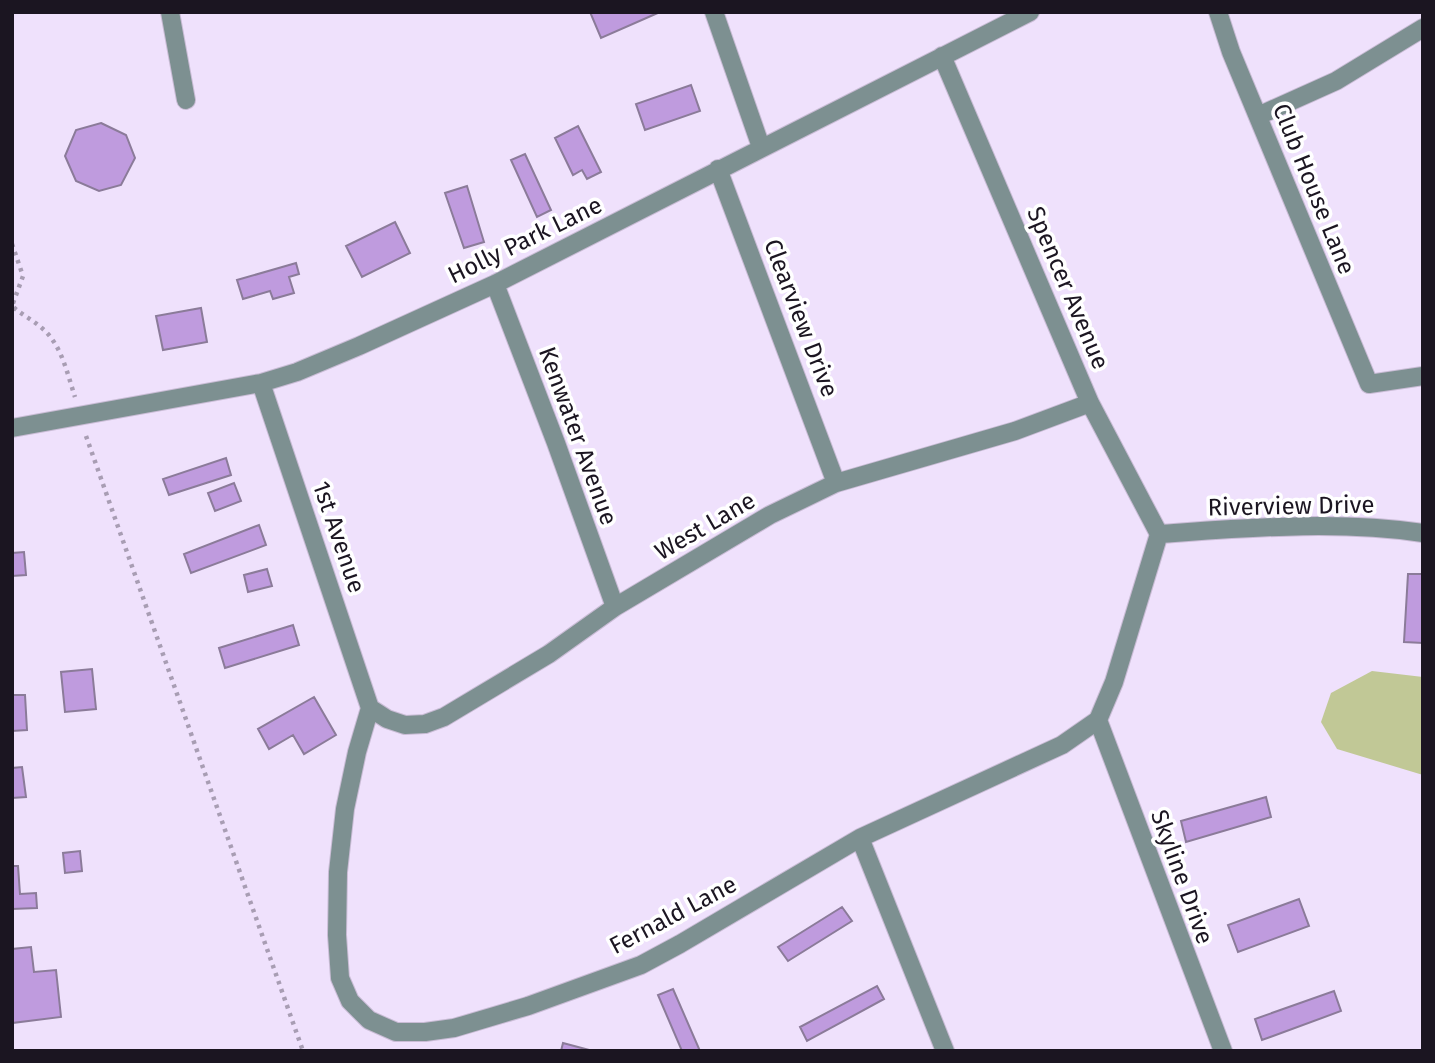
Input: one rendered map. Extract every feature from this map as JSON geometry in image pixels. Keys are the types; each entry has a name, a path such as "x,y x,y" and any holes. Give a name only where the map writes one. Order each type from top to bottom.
{"street":[{"path":"170,12 186,100"},
{"path":"714,12 761,147"},
{"name":"Holly Park Lane","path":"12,428 261,383 297,372 495,284 942,56 993,20 1030,12"},
{"name":"Club House Lane","path":"1218,12 1369,384 1423,376"},
{"path":"1258,116 1336,81 1423,27"},
{"name":"Spencer Avenue","path":"942,56 1090,403 1159,534"},
{"name":"Clearview Drive","path":"718,169 836,483"},
{"name":"Kenwater Avenue","path":"495,284 615,607"},
{"name":"1st Avenue","path":"261,383 370,708"},
{"name":"West Lane","path":"370,708 387,719 405,725 425,724 444,717 549,654 615,607 770,515 836,483 1015,431 1090,403"},
{"name":"Riverview Drive","path":"1159,534 1267,526 1359,527 1423,533"},
{"path":"1097,720 1118,669 1159,534"},
{"name":"Fernald Lane","path":"370,708 345,809 338,872 337,935 340,978 350,1001 369,1020 396,1032 454,1028 528,1006 641,965 860,838 1062,745 1097,720"},
{"name":"Skyline Drive","path":"1097,720 1223,1051"},
{"path":"860,838 945,1051"}],"path":[{"path":"12,244 23,276 12,306 41,327 57,343 90,451 303,1051"}],"green space":[{"path":"1372,671 1423,677 1423,775 1337,749 1321,722 1331,693"}],"building":[{"path":"590,12 660,12 601,38"},
{"path":"691,85 700,111 645,130 636,104"},
{"path":"101,123 126,135 135,158 121,185 99,191 76,181 65,156 76,130"},
{"path":"578,126 601,172 587,179 582,170 573,175 555,138"},
{"path":"525,154 551,210 537,217 511,160"},
{"path":"467,186 484,242 464,248 445,193"},
{"path":"395,222 410,253 362,277 346,246"},
{"path":"296,263 299,274 289,277 294,293 273,299 270,291 243,299 237,280"},
{"path":"201,308 207,342 163,350 156,316"},
{"path":"226,458 231,475 169,495 163,479"},
{"path":"234,483 241,501 215,511 208,493"},
{"path":"259,525 266,545 191,573 184,554"},
{"path":"24,552 26,575 12,576 12,553"},
{"path":"267,569 272,586 248,592 244,575"},
{"path":"1408,574 1423,574 1423,643 1404,642"},
{"path":"293,625 299,645 225,668 219,648"},
{"path":"92,669 96,709 65,712 61,672"},
{"path":"12,695 25,695 27,730 12,731"},
{"path":"314,697 336,735 304,754 293,735 269,749 258,729"},
{"path":"22,767 26,797 12,798 12,768"},
{"path":"1266,797 1271,817 1186,842 1181,821"},
{"path":"80,851 82,871 65,873 63,853"},
{"path":"12,866 18,866 20,894 36,893 37,908 12,909"},
{"path":"1299,899 1309,926 1238,952 1228,925"},
{"path":"842,907 852,921 788,961 778,947"},
{"path":"31,947 34,972 56,970 61,1017 12,1023 12,949"},
{"path":"877,986 884,999 807,1041 800,1027"},
{"path":"673,989 700,1051 682,1051 658,995"},
{"path":"1334,991 1341,1011 1262,1040 1255,1019"},
{"path":"563,1043 593,1051 561,1051"}]}
